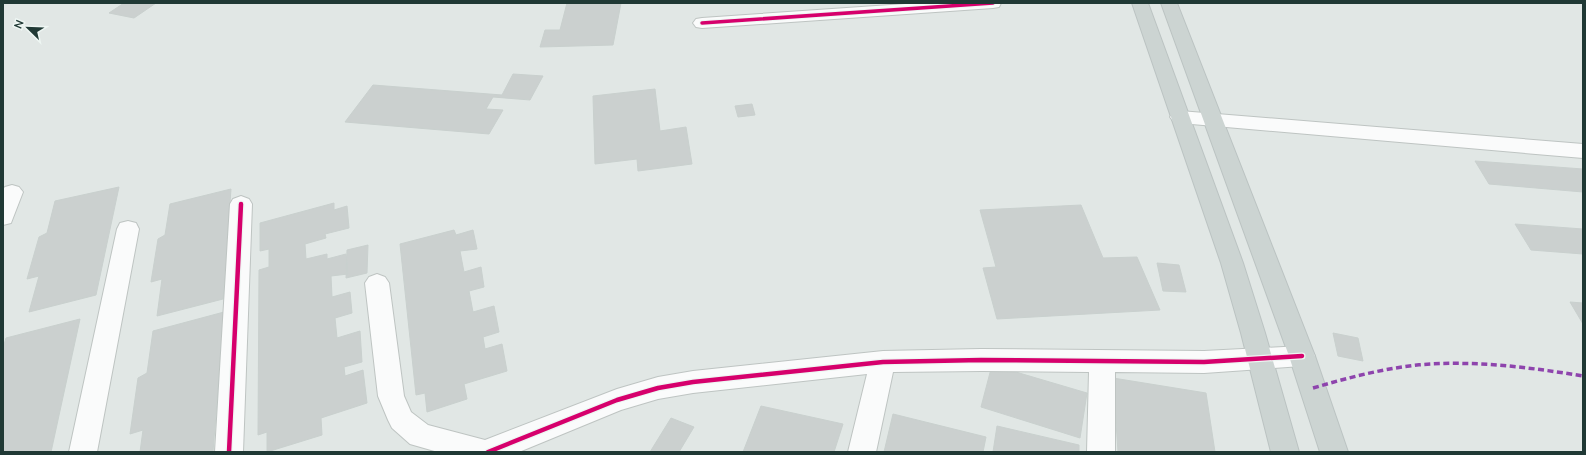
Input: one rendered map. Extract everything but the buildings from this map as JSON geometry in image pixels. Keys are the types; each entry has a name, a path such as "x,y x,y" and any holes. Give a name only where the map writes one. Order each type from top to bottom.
{"main road":[{"path":"1140,3 1232,264 1260,358 1285,452"},
{"path":"1169,3 1302,356 1334,452"}],"street":[{"path":"702,23 993,3"},
{"path":"1180,117 1583,151"},
{"path":"3,217 12,192"},
{"path":"230,452 241,204"},
{"path":"83,452 128,229"},
{"path":"377,283 391,396 401,420 420,435 483,452"},
{"path":"488,452 617,400 658,388 693,382 883,362 981,360 1204,362 1302,356"},
{"path":"1101,452 1102,361"},
{"path":"862,452 883,362"}],"marked path":[{"path":"1313,388 1377,371 1417,365 1459,363 1500,365 1583,376"}],"cycle path":[{"path":"702,23 993,3"},
{"path":"229,452 241,204"},
{"path":"488,452 617,400 658,388 693,382 883,362 981,360 1204,362 1302,356"}]}
